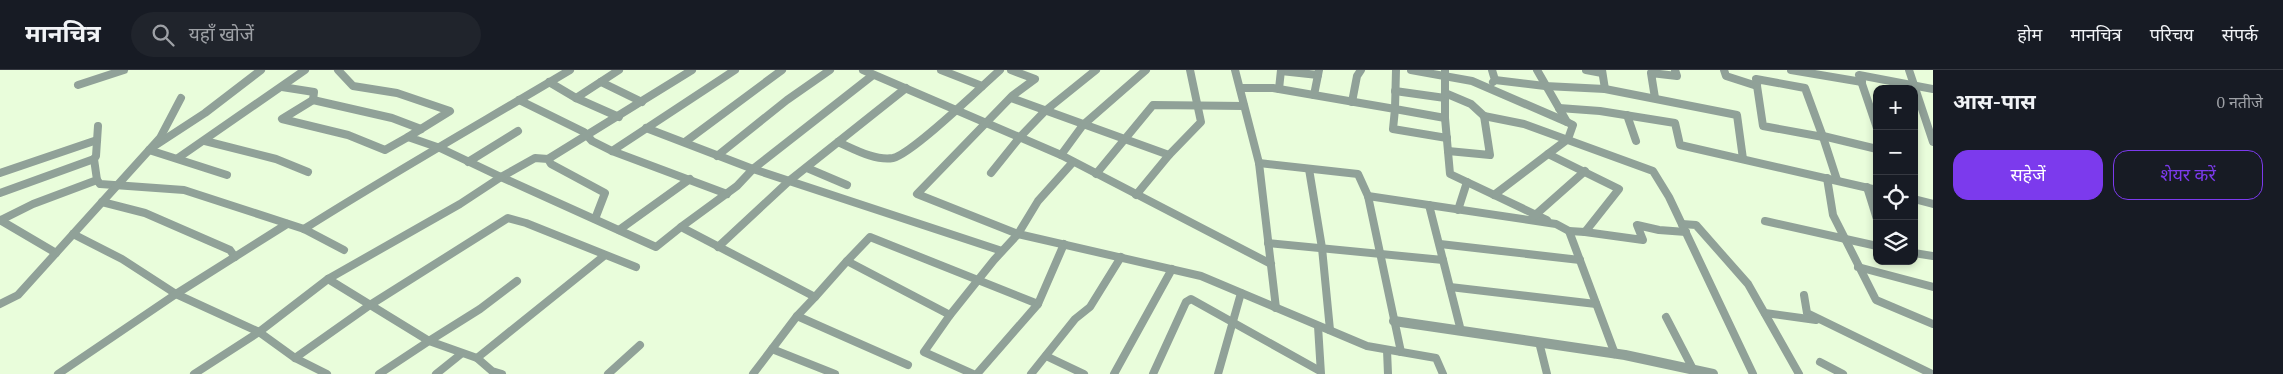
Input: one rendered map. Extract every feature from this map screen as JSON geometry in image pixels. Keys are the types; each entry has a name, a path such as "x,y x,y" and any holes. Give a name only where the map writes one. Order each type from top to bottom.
{"street":[{"path":"78,85 124,70"},
{"path":"148,150 205,114 261,70"},
{"path":"178,158 305,70"},
{"path":"338,70 353,86 397,93 450,111 421,129 408,137 385,150 348,135 282,119 313,100 392,118 421,129"},
{"path":"304,228 386,177 440,148 570,70"},
{"path":"576,98 619,70"},
{"path":"548,160 692,70"},
{"path":"612,151 735,70"},
{"path":"685,142 782,70"},
{"path":"717,156 787,100 830,70"},
{"path":"863,70 988,122 1061,155 1271,264"},
{"path":"941,70 982,86"},
{"path":"838,142 878,158 894,158 913,147 1000,70"},
{"path":"1011,70 1035,79 1011,98 917,194 958,212 1018,234 1201,276 1367,346 1436,358 1442,374"},
{"path":"1027,76 1035,70"},
{"path":"991,173 1044,111 1096,70"},
{"path":"1061,155 1083,125 1146,70"},
{"path":"1136,195 1169,155 1201,122 1196,106 1190,70"},
{"path":"1235,70 1259,164 1258,175 1276,308"},
{"path":"1279,89 1281,70 1319,72 1314,95"},
{"path":"1352,102 1360,70"},
{"path":"1396,70 1393,129 1447,138"},
{"path":"1411,70 1445,73 1472,81 1573,125 1568,139 1494,195"},
{"path":"1492,70 1492,76 1496,80 1545,86 1605,89 1738,115 1743,159"},
{"path":"1537,70 1567,122"},
{"path":"1586,70 1602,71 1605,89"},
{"path":"1655,98 1651,73 1676,76 1675,70"},
{"path":"1724,70 1726,76 1757,86"},
{"path":"1791,70 1862,82"},
{"path":"1873,116 1859,75 1914,85 1909,70"},
{"path":"1445,73 1445,118 1450,174 1569,231 1643,240 1638,225 1659,230 1686,232"},
{"path":"408,137 440,148 656,247 727,194 753,169 873,75"},
{"path":"1837,180 1823,137 1805,88 1756,79 1763,126 1823,137 1873,148"},
{"path":"1487,88 1496,80"},
{"path":"549,82 576,98 619,117"},
{"path":"601,82 642,102"},
{"path":"1918,86 1933,89"},
{"path":"282,87 314,92 313,100"},
{"path":"718,247 789,182 906,88"},
{"path":"1240,88 1279,89 1445,118"},
{"path":"1395,90 1445,96 1471,104 1484,116 1524,124 1652,171 1669,197 1753,374"},
{"path":"1918,97 1933,142"},
{"path":"0,304 18,295 160,138 181,98"},
{"path":"1011,98 1169,155"},
{"path":"519,100 584,132 592,141 612,151 727,194"},
{"path":"1096,174 1154,105 1244,106"},
{"path":"1559,108 1627,115 1675,123 1680,145 1873,189"},
{"path":"1627,115 1636,141"},
{"path":"1448,151 1490,155 1484,116"},
{"path":"98,126 96,156 94,159 97,180 100,184 184,190 304,228 344,250"},
{"path":"646,128 789,182 1002,251"},
{"path":"468,162 518,131"},
{"path":"0,173 97,140"},
{"path":"205,141 276,159 308,172"},
{"path":"148,150 227,175"},
{"path":"1548,154 1586,171 1619,189 1585,232"},
{"path":"194,374 260,332 328,279 460,204 500,177 536,158 548,160 551,164 605,193 594,219"},
{"path":"0,193 94,159"},
{"path":"973,374 924,352 950,315 1018,234 1038,202 1073,162"},
{"path":"1259,164 1358,174 1368,196 1401,352"},
{"path":"807,168 848,185"},
{"path":"1309,168 1322,248 1330,330"},
{"path":"1527,220 1586,171"},
{"path":"1827,178 1833,215 1876,300 1933,324"},
{"path":"618,230 690,179"},
{"path":"0,220 33,204 97,180"},
{"path":"1458,210 1467,182"},
{"path":"1867,188 1873,206"},
{"path":"1368,196 1556,224"},
{"path":"1918,199 1933,204"},
{"path":"102,202 145,213 230,250 235,257"},
{"path":"1429,206 1461,331"},
{"path":"295,358 370,305 508,218 526,223 604,256 636,267"},
{"path":"0,220 56,253"},
{"path":"1765,221 1873,245"},
{"path":"58,374 176,294 287,224"},
{"path":"1682,224 1696,225 1748,284 1799,374"},
{"path":"681,227 814,297"},
{"path":"1569,231 1615,354"},
{"path":"73,234 122,259 176,294 260,332 295,358 327,374"},
{"path":"753,374 797,316 870,237 1038,304"},
{"path":"1268,243 1380,252 1443,260"},
{"path":"977,374 1038,304 1064,244"},
{"path":"1440,244 1580,260"},
{"path":"1918,254 1933,256"},
{"path":"477,358 604,256"},
{"path":"1031,374 1075,319 1090,307 1121,257"},
{"path":"846,261 950,315"},
{"path":"1858,267 1933,287"},
{"path":"1114,374 1172,269"},
{"path":"328,279 429,341 461,354 477,358 490,372 502,374"},
{"path":"378,374 480,309 517,281"},
{"path":"1450,287 1596,304"},
{"path":"1218,374 1241,293"},
{"path":"1804,295 1807,313 1932,374"},
{"path":"1154,374 1186,302 1191,299 1232,320 1320,372"},
{"path":"1765,313 1823,321"},
{"path":"797,316 908,366"},
{"path":"1666,317 1694,371"},
{"path":"1394,320 1615,354 1713,374"},
{"path":"1318,326 1320,372"},
{"path":"1539,342 1547,374"},
{"path":"608,374 640,344"},
{"path":"772,349 813,371 835,374"},
{"path":"1387,350 1388,374"},
{"path":"436,374 461,354"},
{"path":"1046,356 1084,374"},
{"path":"1820,362 1843,374"}]}
